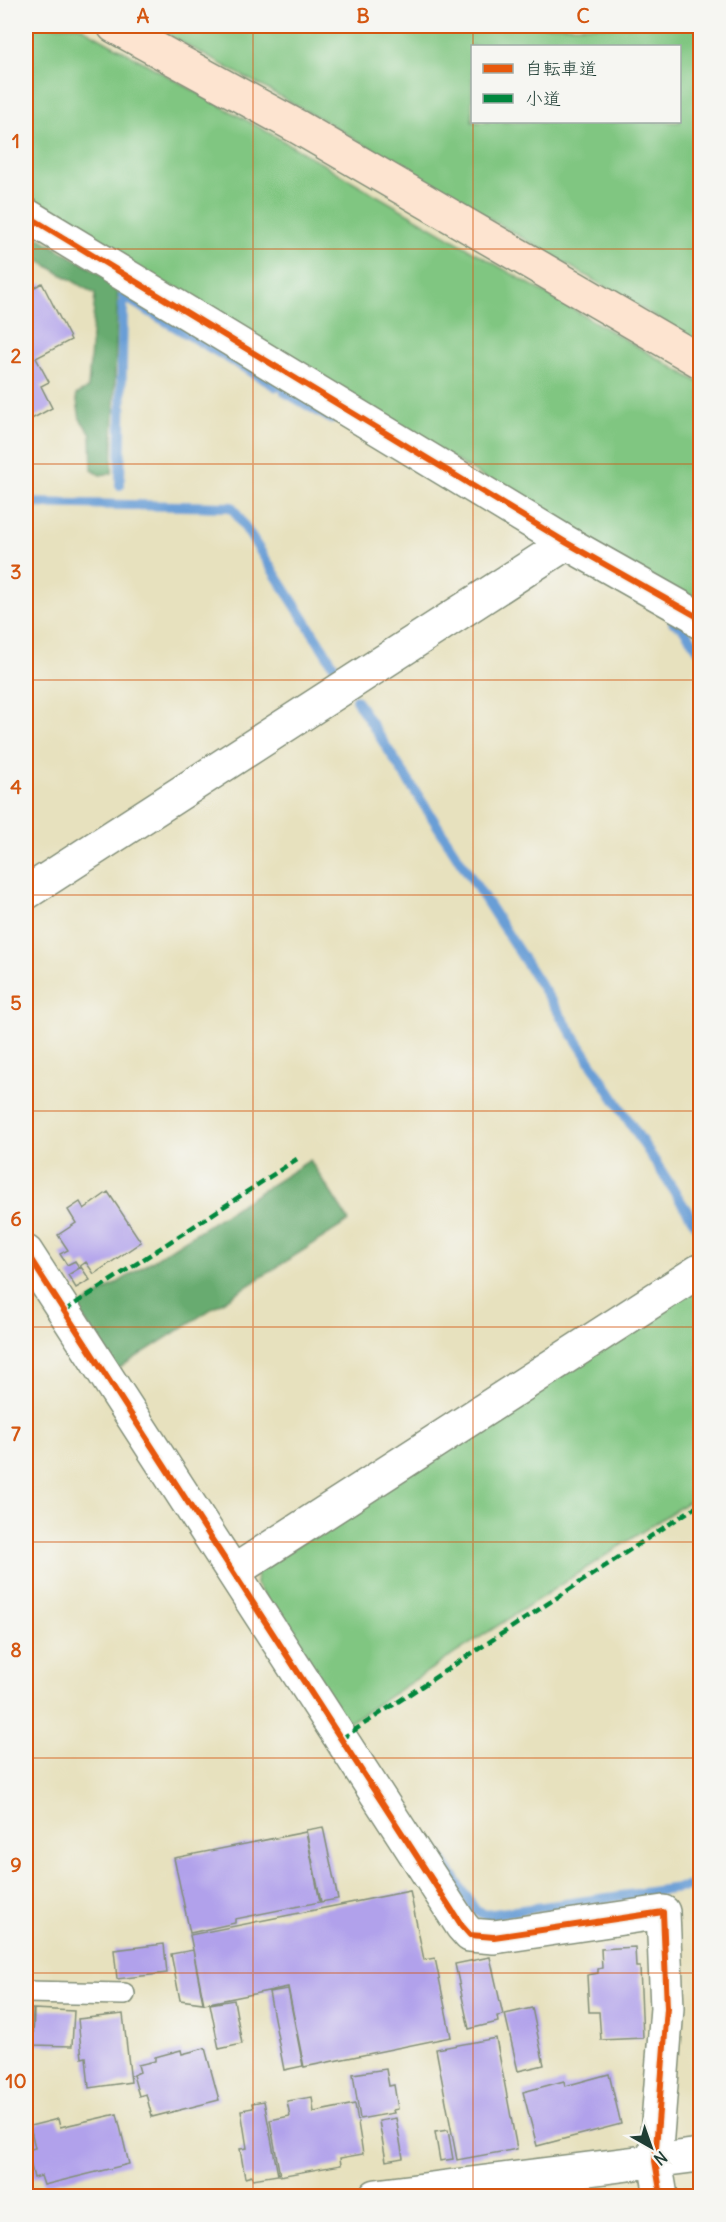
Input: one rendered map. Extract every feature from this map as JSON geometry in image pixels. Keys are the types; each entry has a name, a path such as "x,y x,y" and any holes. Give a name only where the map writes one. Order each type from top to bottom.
{"street":[{"path":"114,26 298,126 700,361"},
{"path":"26,216 567,543 696,616 700,622"},
{"path":"26,892 567,543"},
{"path":"26,1252 462,1926 470,1935 495,1937 663,1912 667,2008 655,2161 661,2196"},
{"path":"233,1572 699,1271"},
{"path":"376,2196 700,2155"}],"lane":[{"path":"26,1992 124,1994"}],"green space":[{"path":"26,26 79,26 271,134 700,383 700,608 26,201"},
{"path":"152,26 700,26 700,343 323,120"},
{"path":"26,230 118,284 112,473 100,475 92,470 91,434 80,419 76,395 88,388 95,294 26,253"},
{"path":"310,1160 349,1221 116,1370 80,1313 81,1306"},
{"path":"700,1286 700,1494 347,1724 256,1584 257,1571"}],"building":[{"path":"42,283 71,340 36,358 49,382 41,386 52,408 26,422 26,292"},
{"path":"108,1192 141,1242 94,1274 86,1262 79,1267 75,1261 67,1265 60,1254 68,1250 58,1235 76,1223 68,1210 80,1202 84,1209"},
{"path":"81,1267 90,1280 76,1288 68,1275"},
{"path":"323,1827 338,1899 321,1902 306,1830"},
{"path":"306,1832 320,1902 235,1919 235,1923 190,1933 174,1858"},
{"path":"410,1891 424,1960 435,1958 451,2037 304,2067 288,1987 204,2004 190,1935"},
{"path":"164,1944 167,1973 117,1979 114,1950"},
{"path":"635,1947 636,1967 640,1967 643,2038 601,2040 599,2012 589,2012 587,1975 598,1973 598,1969 602,1968 601,1949"},
{"path":"193,1950 203,2003 180,2000 171,1954"},
{"path":"490,1957 503,2015 497,2016 498,2022 469,2029 455,1964"},
{"path":"288,1989 303,2066 284,2070 269,1992"},
{"path":"234,2000 242,2044 219,2049 210,2004"},
{"path":"532,2008 544,2065 518,2071 505,2014"},
{"path":"26,2009 33,2009 32,2040 26,2039"},
{"path":"34,2009 74,2011 72,2046 33,2045"},
{"path":"123,2014 131,2082 89,2088 86,2057 82,2058 78,2019"},
{"path":"496,2038 517,2149 457,2160 436,2049"},
{"path":"205,2048 219,2100 152,2117 146,2094 139,2096 133,2075 140,2072 138,2065 155,2061 155,2057 181,2050 182,2054"},
{"path":"386,2069 389,2086 394,2085 398,2109 393,2110 394,2113 360,2119 353,2074"},
{"path":"609,2074 621,2124 537,2146 523,2092 564,2081 565,2086"},
{"path":"312,2097 314,2112 355,2104 363,2154 340,2158 341,2165 280,2176 270,2120 290,2116 287,2101"},
{"path":"264,2101 278,2175 245,2178 240,2149 247,2148 241,2110 253,2108 252,2103"},
{"path":"117,2114 129,2164 44,2185 41,2176 34,2178 27,2150 35,2148 30,2126 58,2119 60,2127"},
{"path":"396,2118 403,2158 386,2161 379,2121"},
{"path":"448,2130 453,2159 440,2161 435,2132"}],"waterway":[{"path":"123,296 277,387"},
{"path":"120,485 123,304"},
{"path":"285,392 331,419"},
{"path":"26,503 232,507 336,669"},
{"path":"673,622 683,628 700,652"},
{"path":"356,700 700,1231"},
{"path":"435,1849 476,1911 486,1915 700,1885"}],"marked path":[{"path":"64,1311 297,1159"},
{"path":"341,1739 700,1504"}],"cycle path":[{"path":"26,215 567,543 696,616 700,622"},
{"path":"26,1252 462,1926 470,1935 494,1937 663,1912 667,2008 655,2161 661,2196"}]}
